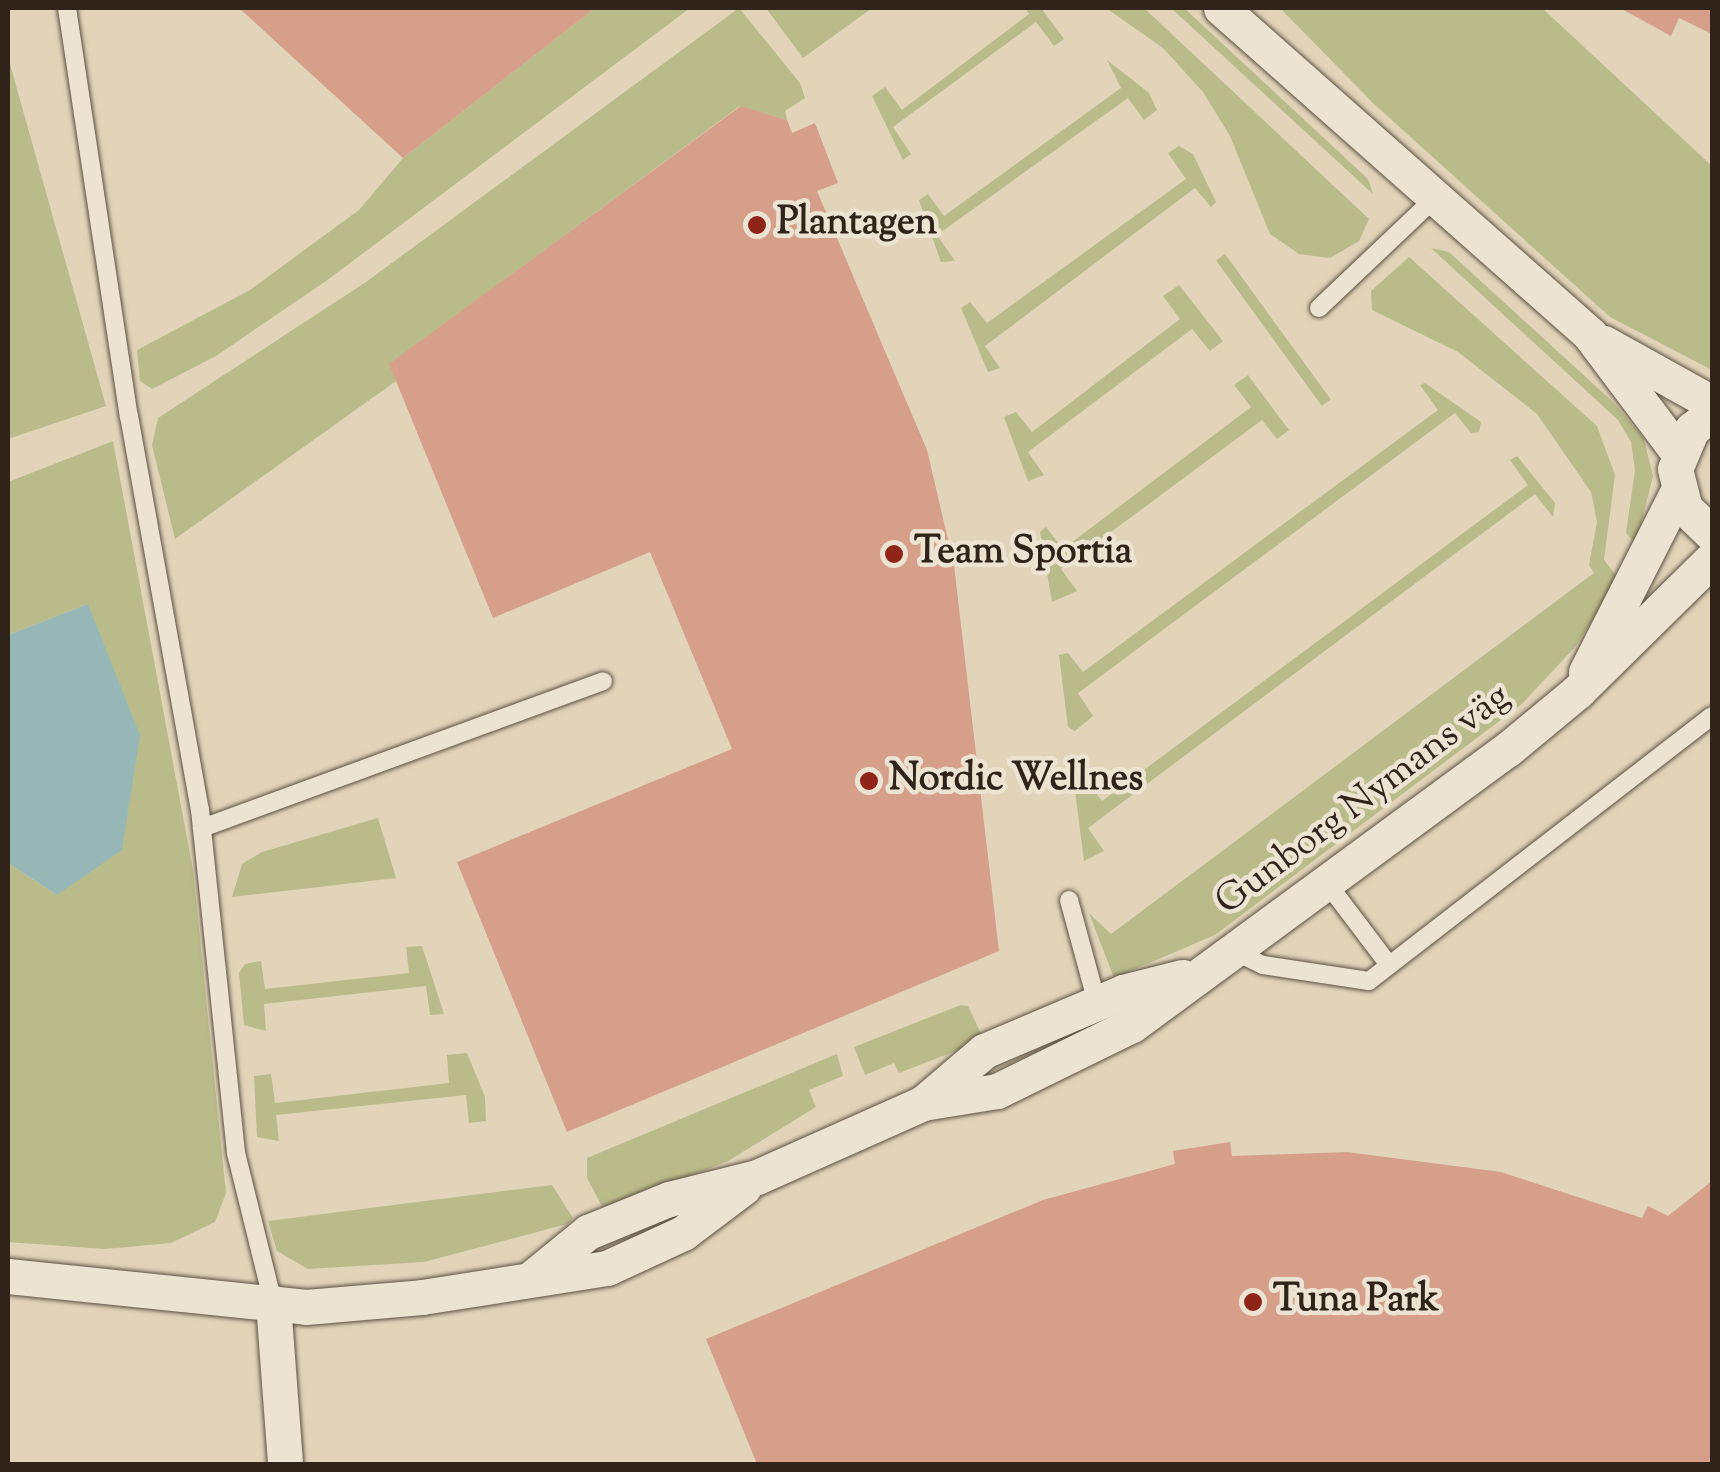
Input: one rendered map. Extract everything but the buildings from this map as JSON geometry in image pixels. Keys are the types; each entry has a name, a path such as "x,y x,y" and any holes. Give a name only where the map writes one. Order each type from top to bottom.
{"street":[{"path":"1221,8 1433,200 1590,335 1712,403"},
{"path":"1590,335 1678,452"},
{"path":"1712,414 1692,429 1678,452 1678,492 1712,534"},
{"name":"Gunborg Nymans väg","path":"1578,691 1678,492"},
{"name":"Gunborg Nymans väg","path":"923,1102 997,1091 1132,1025 1198,973 1327,884 1578,691 1712,559"},
{"name":"Gunborg Nymans väg","path":"8,1276 273,1303 422,1297 534,1276 608,1268 683,1233 756,1177 923,1102 984,1051 1098,1003 1198,973"},
{"path":"273,1303 285,1464"}],"lane":[{"path":"67,8 129,416 202,828 236,1153 273,1303"},
{"path":"1320,308 1433,200"},
{"path":"202,828 604,682"},
{"path":"1234,951 1263,965 1369,981 1712,716"},
{"path":"1327,884 1388,965"},
{"path":"1069,900 1098,1003"}],"green space":[{"path":"595,8 690,8 326,281 216,356 152,389 140,381 137,350 250,290 359,210 403,158"},
{"path":"739,8 800,83 805,98 785,111 787,120 740,106 390,364 396,381 175,539 152,445 158,418 366,282"},
{"path":"766,8 872,8 803,58"},
{"path":"1025,8 1041,8 1064,39 1054,46 1036,22 893,127 911,154 903,160 872,96 885,87 902,110 1029,14"},
{"path":"1106,8 1144,8 1369,219 1359,241 1330,258 1299,254 1270,234 1230,136 1203,92 1163,48"},
{"path":"1171,8 1184,8 1368,179 1373,194"},
{"path":"1280,8 1542,8 1712,166 1712,370 1610,317 1374,104"},
{"path":"8,57 106,406 8,439"},
{"path":"1107,60 1149,93 1157,110 1144,120 1128,98 937,235 955,261 941,262 919,200 928,194 944,216 1121,88"},
{"path":"1179,146 1193,154 1216,202 1211,207 1195,188 985,346 1000,368 988,372 961,308 970,302 987,323 1186,179 1168,153"},
{"path":"1431,248 1449,252 1613,402 1644,439 1653,476 1636,544 1626,533 1635,470 1631,442 1618,420"},
{"path":"1225,254 1331,400 1322,406 1216,260"},
{"path":"1409,257 1597,426 1615,475 1604,560 1619,579 1575,647 1522,704 1215,935 1114,978 1089,913 1111,934 1594,573 1589,565 1597,522 1591,492 1537,414 1458,352 1372,310 1371,291"},
{"path":"1179,285 1223,341 1210,351 1192,329 1028,452 1044,475 1028,481 1004,417 1016,412 1032,432 1180,319 1163,296"},
{"path":"1248,375 1289,430 1277,439 1262,420 1061,569 1077,591 1052,602 1040,532 1046,527 1063,549 1251,407 1234,385"},
{"path":"1425,383 1481,422 1479,432 1471,433 1455,413 1078,693 1093,716 1075,731 1068,727 1059,655 1068,653 1083,672 1438,410 1420,385"},
{"path":"113,441 193,870 226,1193 215,1222 171,1243 105,1249 8,1242 8,863 57,895 88,604 8,635 8,482"},
{"path":"1517,456 1555,503 1553,517 1535,494 1088,828 1104,851 1084,861 1074,783 1084,778 1102,801 1528,485 1510,460"},
{"path":"378,818 396,878 232,897 242,864 262,852"},
{"path":"422,946 444,1014 430,1015 426,986 264,1004 266,1031 244,1025 239,973 245,964 261,961 265,989 409,973 406,947"},
{"path":"961,1005 968,1006 984,1040 899,1073 894,1063 865,1075 854,1047"},
{"path":"467,1053 485,1097 486,1121 469,1123 466,1095 276,1115 279,1141 257,1137 254,1076 271,1074 275,1103 449,1083 447,1055"},
{"path":"837,1054 843,1076 809,1090 816,1107 728,1161 604,1210 587,1178 587,1158"},
{"path":"552,1185 573,1218 567,1224 424,1262 308,1269 277,1251 268,1221"}],"water":[{"path":"88,604 140,735 122,850 57,895 8,863 8,635"}],"place":[{"name":"Plantagen","path":"757,225"},
{"name":"Team Sportia","path":"894,554"},
{"name":"Nordic Wellnes","path":"869,781"},
{"name":"Tuna Park","path":"1253,1302"}]}
